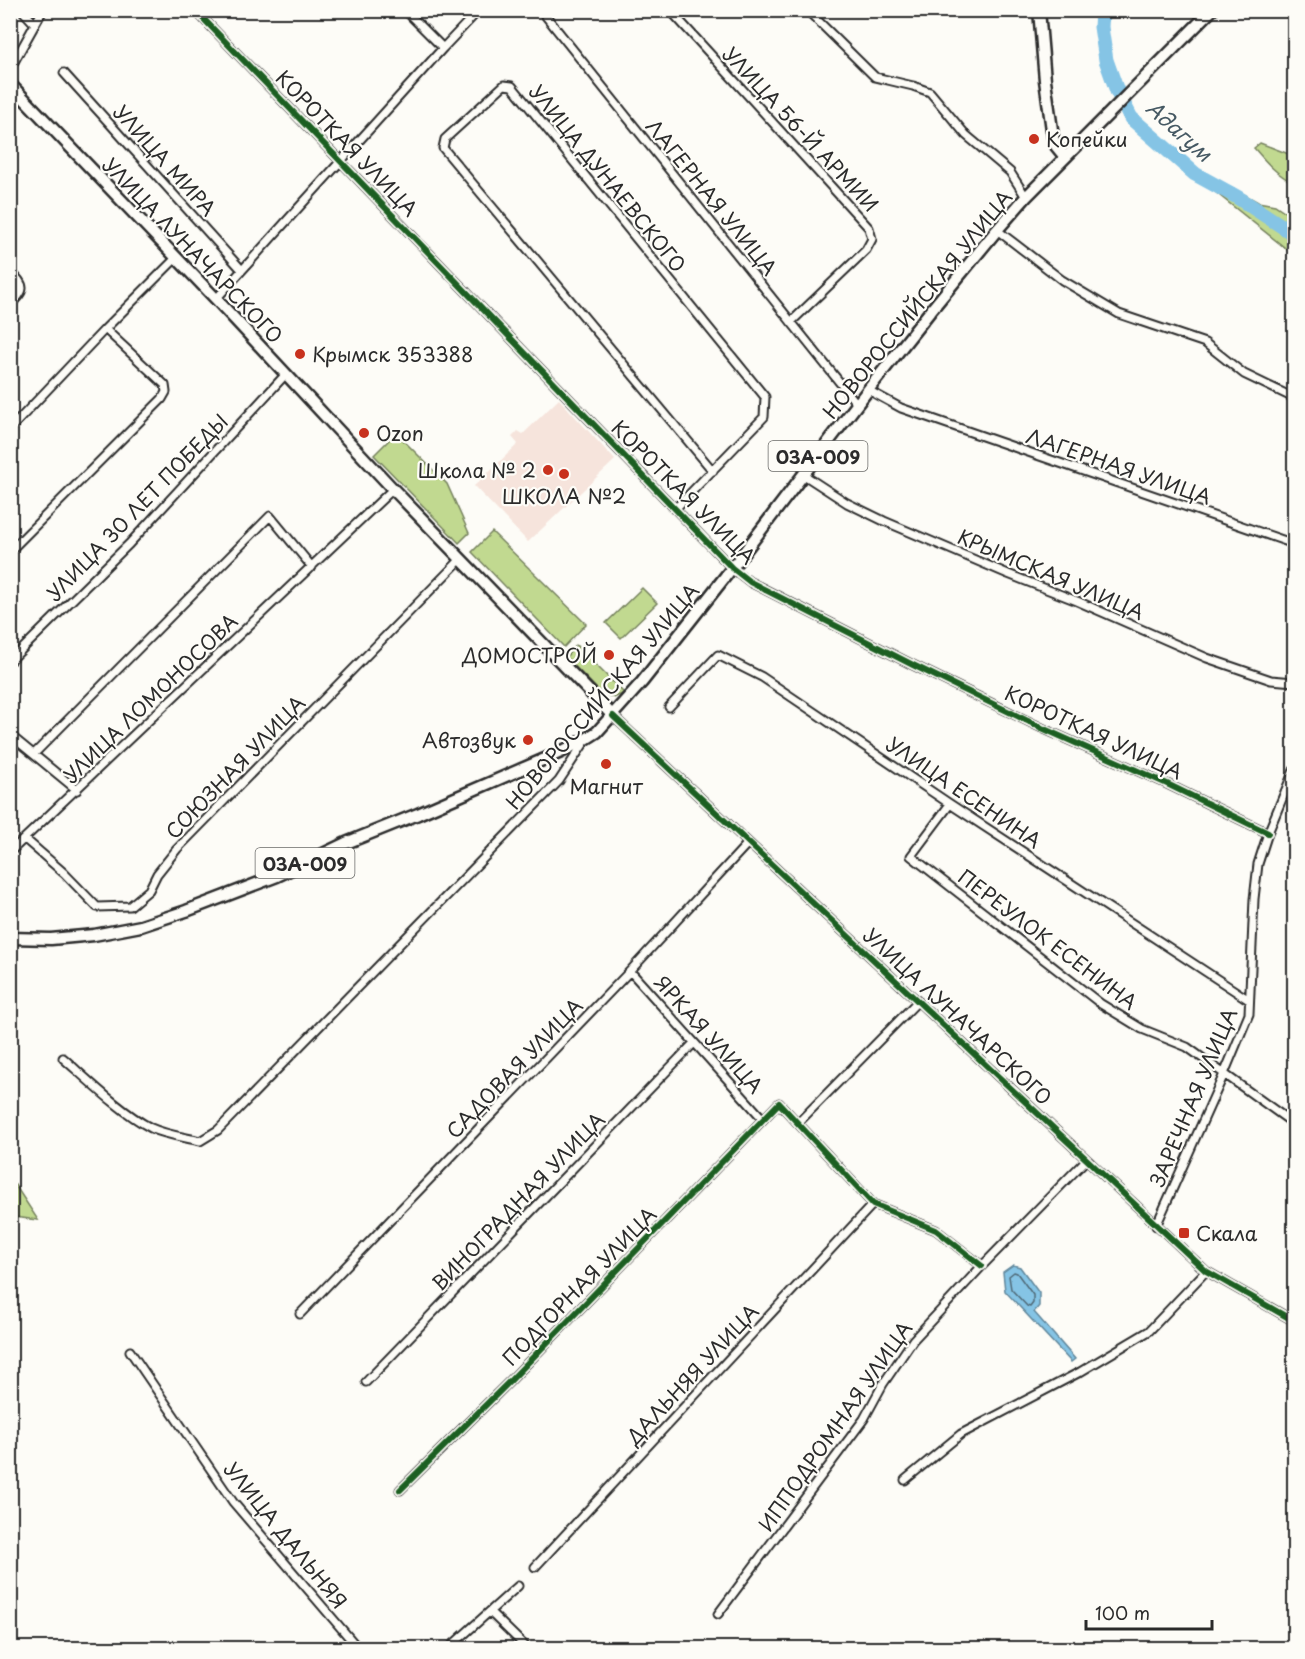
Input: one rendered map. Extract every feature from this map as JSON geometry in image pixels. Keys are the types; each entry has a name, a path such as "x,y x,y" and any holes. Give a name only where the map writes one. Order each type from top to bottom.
{"main road":[{"path":"1039,10 1053,137 1056,146 1065,157"},
{"name":"НОВОРОССИЙСКАЯ УЛИЦА","path":"586,739 597,732 613,716 642,682 857,404 997,230 1065,157 1212,10"},
{"name":"УЛИЦА ЛУНАЧАРСКОГО","path":"11,87 216,299 393,489 613,716"},
{"name":"03А-009","path":"10,938 51,939 94,935 141,926 186,911 277,876 346,843 418,814 586,739"}],"street":[{"path":"22,10 36,24"},
{"path":"10,69 43,10"},
{"name":"КОРОТКАЯ УЛИЦА","path":"195,10 732,568 750,582 1042,728 1165,783 1268,833"},
{"path":"405,10 443,48"},
{"path":"216,299 479,10"},
{"name":"ЛАГЕРНАЯ УЛИЦА","path":"541,10 857,404"},
{"name":"УЛИЦА 56-Й АРМИИ","path":"670,10 869,228 872,239 866,250 791,322"},
{"path":"807,10 875,77 930,92 966,135 1010,172 1026,197"},
{"name":"УЛИЦА МИРА","path":"64,73 242,270"},
{"name":"УЛИЦА ДУНАЕВСКОГО","path":"504,85 513,86 765,397 764,417 713,471 443,148 445,139 504,85"},
{"path":"997,230 1062,280 1119,314 1205,344 1244,374 1294,398"},
{"path":"10,429 105,328 176,258"},
{"path":"10,271 22,285 22,293 10,305"},
{"path":"10,551 162,399 166,392 165,385 105,328"},
{"name":"УЛИЦА 30 ЛЕТ ПОБЕДЫ","path":"10,662 129,544 286,374"},
{"name":"ЛАГЕРНАЯ УЛИЦА","path":"868,390 901,408 1294,544"},
{"path":"675,509 713,471"},
{"name":"КРЫМСКАЯ УЛИЦА","path":"804,475 847,503 884,521 1077,601 1206,658 1271,680 1294,682"},
{"name":"УЛИЦА ЛОМОНОСОВА","path":"10,852 393,489"},
{"name":"УЛИЦА ЛОМОНОСОВА","path":"34,754 270,516 312,567"},
{"name":"СОЮЗНАЯ УЛИЦА","path":"25,839 97,906 130,906 149,890 157,874 177,849 461,559"},
{"name":"УЛИЦА ЕСЕНИНА","path":"669,707 718,655 762,677 950,804 1249,1000"},
{"name":"УЛИЦА ЛУНАЧАРСКОГО","path":"613,716 1206,1271 1294,1322"},
{"path":"10,735 77,790"},
{"name":"НОВОРОССИЙСКАЯ УЛИЦА","path":"63,1058 127,1112 151,1128 200,1141 218,1130 559,781 586,739"},
{"name":"ЗАРЕЧНАЯ УЛИЦА","path":"1156,1226 1249,1014 1254,899 1258,864 1294,770"},
{"name":"ПЕРЕУЛОК ЕСЕНИНА","path":"950,804 911,856 1101,1004 1142,1029 1187,1047 1224,1074"},
{"name":"САДОВАЯ УЛИЦА","path":"300,1314 630,971 748,843"},
{"name":"ЯРКАЯ УЛИЦА","path":"630,971 763,1119"},
{"path":"798,1123 918,1001"},
{"name":"ВИНОГРАДНАЯ УЛИЦА","path":"366,1382 694,1043"},
{"path":"1224,1074 1294,1124"},
{"name":"ЯРКАЯ УЛИЦА","path":"779,1103 873,1204 936,1230 982,1266"},
{"name":"ПОДГОРНАЯ УЛИЦА","path":"400,1490 511,1380 779,1103"},
{"name":"ИППОДРОМНАЯ УЛИЦА","path":"718,1614 864,1419 883,1384 913,1340 1086,1160"},
{"name":"ДАЛЬНЯЯ УЛИЦА","path":"535,1568 873,1204"},
{"path":"905,1480 961,1434 1080,1372 1149,1331 1206,1271"},
{"name":"УЛИЦА ДАЛЬНЯЯ","path":"130,1351 233,1502 358,1648"},
{"path":"449,1648 518,1586"},
{"path":"490,1612 527,1648"}],"shaded area":[{"name":"Школа № 2","path":"559,399 615,460 528,542 474,486 518,444 512,437 518,431 523,434"}],"green space":[{"path":"1260,143 1294,156 1294,183 1277,172 1254,148"},
{"path":"1205,184 1244,194 1258,202 1275,205 1294,218 1294,255"},
{"path":"396,433 447,484 469,533 459,543 374,455"},
{"path":"492,532 586,624 564,647 472,552"},
{"path":"642,588 657,603 621,638 606,623"},
{"path":"576,645 624,693 614,698 600,692 566,657"},
{"path":"10,1181 38,1220 14,1217 11,1211"}],"water":[{"path":"1013,1265 1020,1267 1039,1293 1039,1306 1034,1312 1075,1359 1071,1362 1005,1291 1003,1272"}],"waterway":[{"name":"Адагум","path":"1102,10 1101,27 1106,60 1117,91 1131,118 1195,174 1237,197 1294,234"}],"cycle path":[{"path":"195,10 732,568 750,582 1042,728 1165,783 1268,833"},
{"path":"613,716 1206,1271 1294,1321"},
{"path":"400,1490 511,1380 779,1103 873,1204 936,1230 982,1266"}],"place":[{"name":"Копейки","path":"1034,139"},
{"name":"Крымск 353388","path":"300,354"},
{"name":"Ozon","path":"364,433"},
{"name":"Школа № 2","path":"548,470"},
{"name":"ШКОЛА №2","path":"564,474"},
{"name":"ДОМОСТРОЙ","path":"609,655"},
{"name":"Автозвук","path":"528,740"},
{"name":"Магнит","path":"606,764"},
{"name":"Скала","path":"1184,1233"}]}
